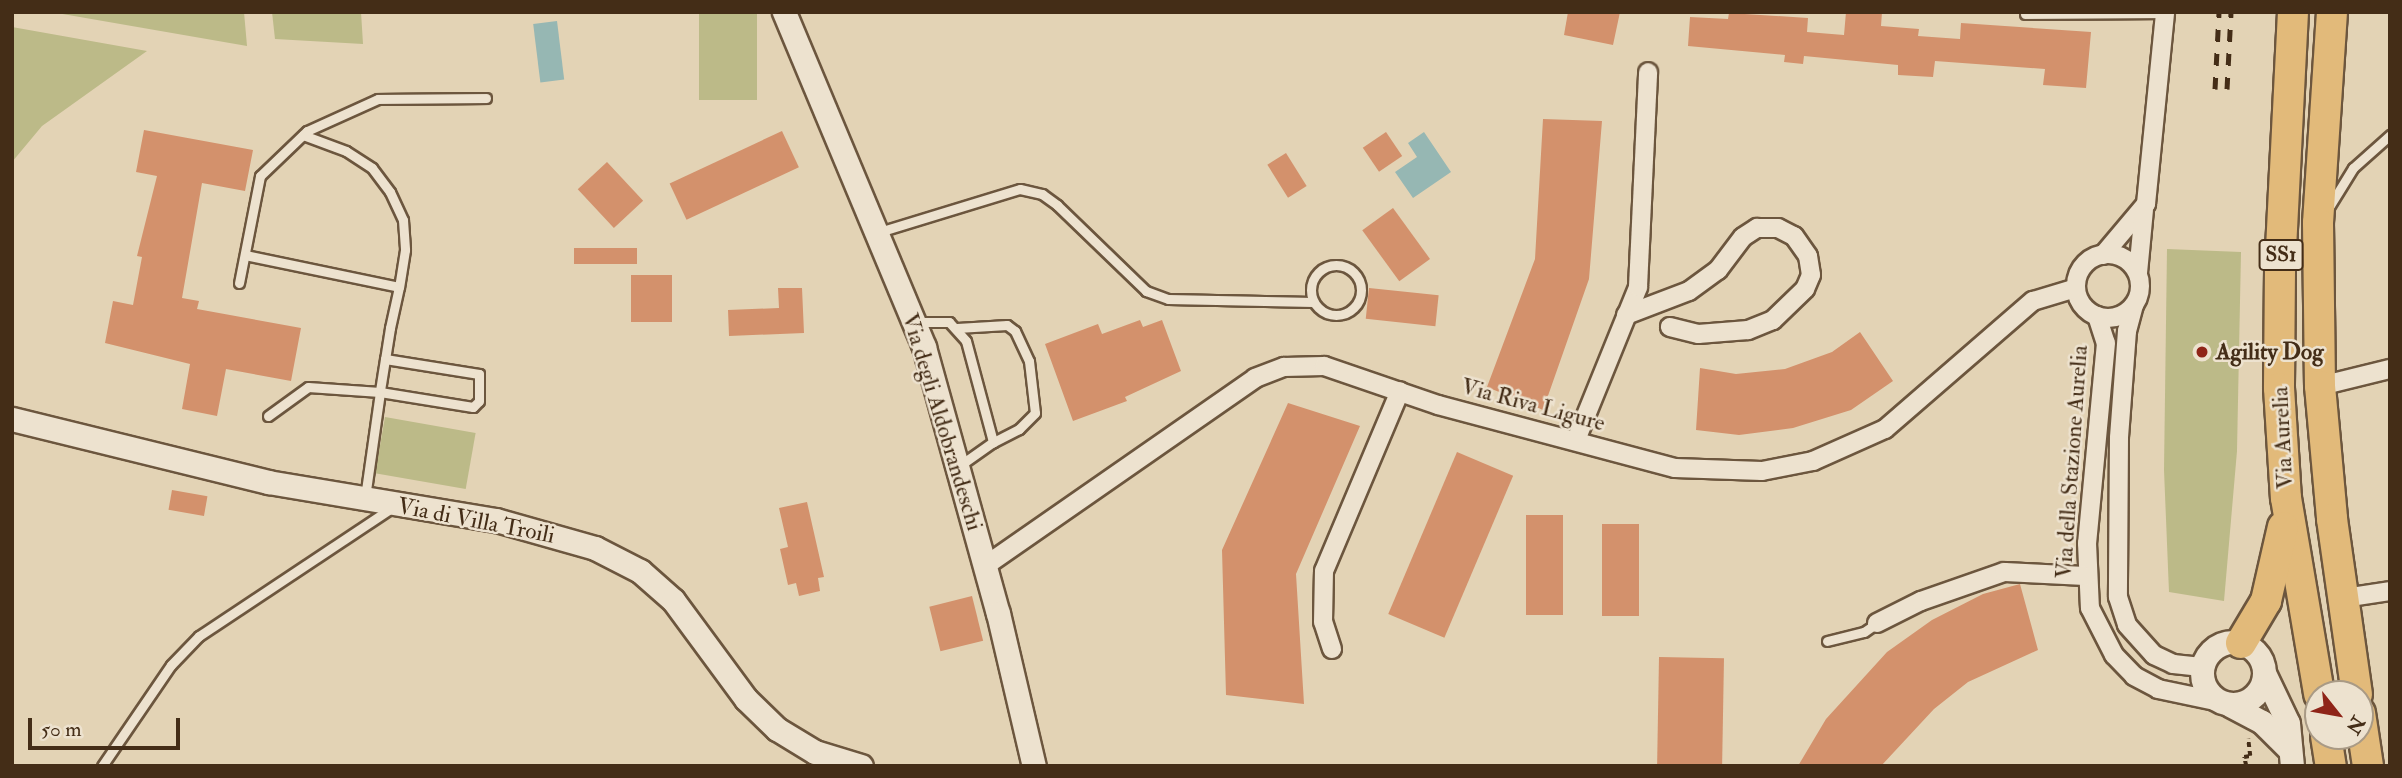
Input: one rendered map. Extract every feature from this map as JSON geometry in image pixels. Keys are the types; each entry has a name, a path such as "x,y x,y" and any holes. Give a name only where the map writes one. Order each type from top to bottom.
{"highway":[{"name":"Via Aurelia","path":"2293,12 2280,270 2279,388 2287,498 2317,680"},
{"name":"Via Aurelia","path":"2332,12 2318,223 2320,386 2355,680"},
{"path":"2241,643 2260,616 2270,590 2287,498"}],"street":[{"name":"Via degli Aldobrandeschi","path":"784,12 879,232 914,322 985,566 1034,766"},
{"path":"2165,13 2138,273 2140,295 2134,305 2127,331 2119,438 2118,597 2127,625 2154,655 2173,664 2202,667"},
{"path":"1576,440 1638,287 1648,72"},
{"path":"2134,305 2114,318 2097,316 2082,305 2076,288 2082,267 2103,255 2144,209"},
{"path":"1626,315 1689,291 1718,270 1743,237 1757,228 1778,228 1794,236 1808,256 1811,275 1805,289 1773,320 1748,330 1699,334 1670,327"},
{"path":"2103,255 2122,257 2138,273"},
{"name":"Via Riva Ligure","path":"985,566 1270,372 1296,364 1324,366 1399,391 1576,440 1707,472 1762,471 1813,461 1864,441 1907,413 2033,301 2076,288"},
{"name":"Via della Stazione Aurelia","path":"2097,316 2106,343 2086,576 2096,623 2124,668 2158,689 2225,703"},
{"path":"2320,386 2390,369"},
{"path":"1332,649 1323,622 1324,571 1399,391"},
{"name":"Via di Villa Troili","path":"12,419 268,482 526,526 617,557 673,600 766,720 802,746 861,766"},
{"path":"1870,628 1921,601 2004,572 2086,576"},
{"path":"2344,598 2390,591"},
{"path":"2241,643 2258,655 2288,723 2290,757 2262,722 2225,703 2204,688 2202,667 2213,649 2241,643"},
{"path":"2225,703 2250,699 2264,673"}],"lane":[{"path":"2025,13 2165,13"},
{"path":"239,283 260,176 303,135 378,99 486,99"},
{"path":"303,135 346,150 372,168 390,192 403,220 405,250 384,359 365,500"},
{"path":"2318,223 2353,168 2390,135"},
{"path":"879,232 1020,189 1042,194 1057,205 1146,291 1168,299 1313,302 1326,314 1344,315 1359,304 1363,286 1354,270 1337,263 1320,269 1311,284 1313,302"},
{"path":"245,255 399,287"},
{"path":"914,322 949,322 966,341 993,442"},
{"path":"957,328 1007,325 1015,331 1028,361 1035,413 1019,429 993,442 957,467"},
{"path":"268,416 308,387 380,392 473,407 479,401 480,374 384,359"},
{"path":"102,766 171,666 199,636 396,505"},
{"path":"1827,641 1870,628"}],"path":[{"path":"2246,766 2244,757 2250,756 2248,739"}],"shaded area":[{"path":"51,12 244,12 247,46"},
{"path":"272,12 361,12 363,44 275,39"},
{"path":"699,12 757,12 757,100 699,100"},
{"path":"12,27 147,51 42,126 12,162"},
{"name":"Agility Dog","path":"2167,249 2241,252 2237,451 2224,601 2169,592 2164,470"},
{"path":"385,417 476,433 466,489 375,473"}],"water":[{"path":"557,21 564,80 540,82 533,24"},
{"path":"1424,132 1451,172 1413,198 1395,172 1417,157 1408,143"}],"building":[{"path":"1568,12 1620,12 1613,45 1564,35"},
{"path":"1846,12 1882,12 1881,26 1919,29 1918,36 1960,39 1961,23 2091,32 2086,88 2043,85 2045,69 1935,61 1933,77 1898,75 1898,65 1804,56 1803,64 1784,62 1785,55 1688,46 1690,17 1728,19 1729,13 1808,18 1807,32 1844,35"},
{"path":"1543,119 1602,121 1589,279 1543,410 1487,387 1535,259"},
{"path":"144,130 253,150 245,191 202,183 182,298 199,301 197,309 301,328 291,381 226,369 217,416 182,409 190,364 105,343 113,301 133,305 142,257 137,256 157,176 136,172"},
{"path":"782,131 799,167 687,220 670,183"},
{"path":"1386,132 1402,156 1379,172 1363,148"},
{"path":"1286,153 1307,186 1288,198 1267,165"},
{"path":"607,162 643,201 614,228 578,189"},
{"path":"1393,208 1430,259 1399,281 1362,230"},
{"path":"574,248 637,248 637,264 574,264"},
{"path":"631,275 672,275 672,322 631,322"},
{"path":"778,288 802,288 804,333 729,336 728,310 779,308"},
{"path":"1369,288 1439,295 1435,326 1366,319"},
{"path":"1140,320 1143,327 1162,320 1181,371 1125,397 1127,401 1073,421 1045,344 1098,324 1102,334"},
{"path":"1860,332 1893,381 1851,410 1793,428 1739,435 1696,430 1700,368 1736,374 1785,369 1832,352"},
{"path":"1288,403 1360,426 1296,574 1304,704 1226,695 1222,550"},
{"path":"1457,452 1513,476 1444,638 1388,614"},
{"path":"172,490 207,496 204,516 169,510"},
{"path":"807,502 824,577 818,578 820,591 799,596 796,583 788,585 780,549 788,547 779,508"},
{"path":"1526,515 1563,515 1563,615 1526,615"},
{"path":"1602,524 1639,524 1639,616 1602,616"},
{"path":"2020,584 2038,650 1968,682 1934,709 1881,766 1798,766 1826,719 1887,652 1932,620 1983,594"},
{"path":"972,596 983,641 940,651 929,607"},
{"path":"1659,657 1724,658 1722,766 1657,766"}],"railway":[{"path":"2215,89 2219,12"},
{"path":"2227,89 2231,12"}],"place":[{"name":"Agility Dog","path":"2202,352"}]}
